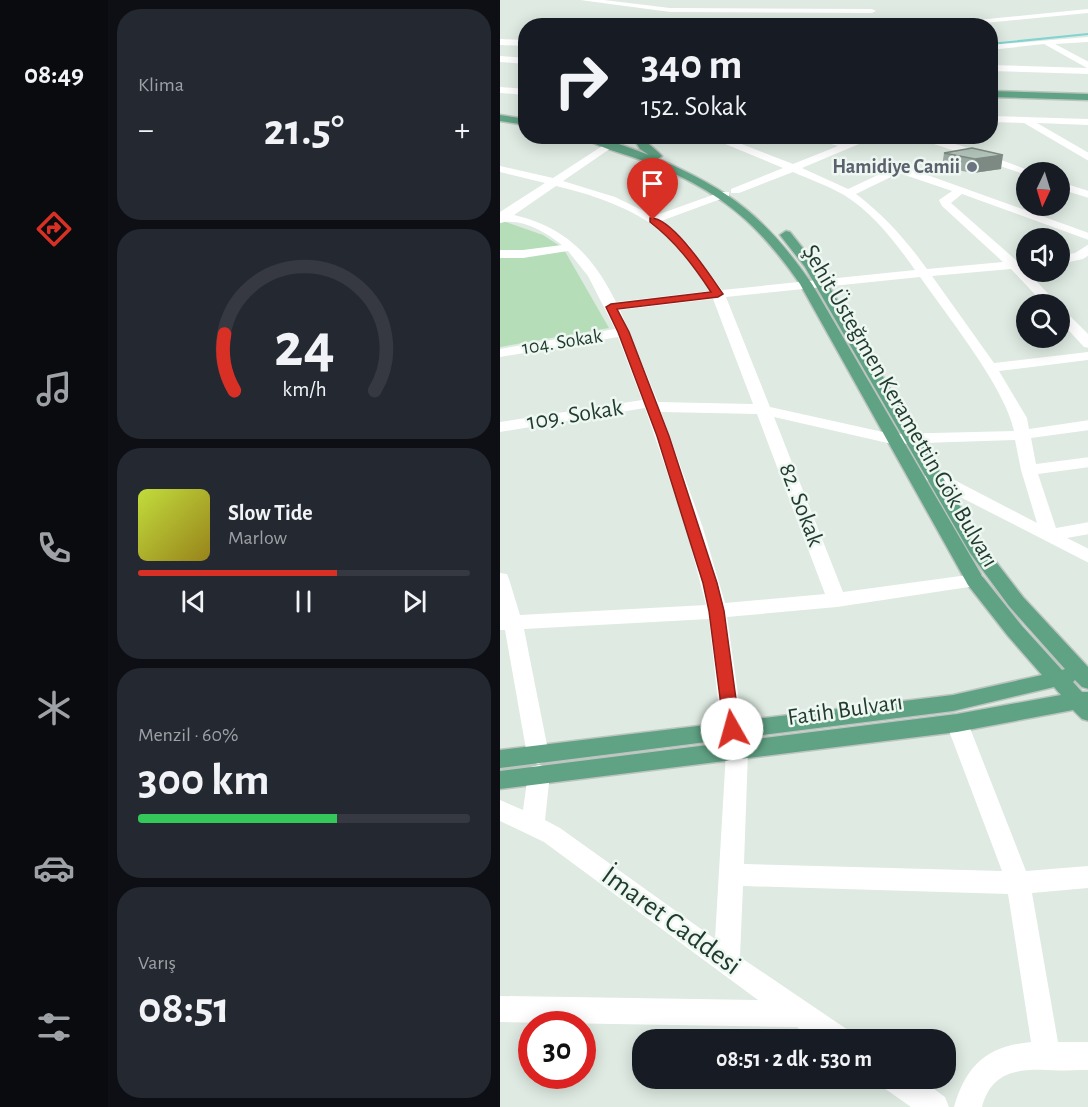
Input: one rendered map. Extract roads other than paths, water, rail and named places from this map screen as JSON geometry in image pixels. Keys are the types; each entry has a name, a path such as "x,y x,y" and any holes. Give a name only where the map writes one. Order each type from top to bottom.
{"main road":[{"path":"998,94 1088,97"},
{"path":"998,99 1088,102"},
{"path":"500,116 518,115"},
{"path":"500,116 518,120"},
{"name":"Şehit Üsteğmen Keramettin Gök Bulvarı","path":"612,144 753,202 790,239 811,266 813,283 892,439 975,580 1058,679 1085,704"},
{"name":"Şehit Üsteğmen Keramettin Gök Bulvarı","path":"642,144 655,154 730,192"},
{"name":"Şehit Üsteğmen Keramettin Gök Bulvarı","path":"813,283 976,549 1006,592 1086,675"},
{"name":"Fatih Bulvarı","path":"734,741 953,703 1058,679 1086,675"},
{"name":"Fatih Bulvarı","path":"500,759 538,764 734,741 957,723 1085,704"},
{"name":"Fatih Bulvarı","path":"500,780 538,764"}],"street":[{"path":"584,0 670,10 872,11"},
{"path":"710,18 716,0"},
{"path":"794,18 793,10 798,0"},
{"path":"998,19 1088,11"},
{"path":"998,40 1088,32"},
{"path":"998,47 1088,39"},
{"path":"500,42 518,43"},
{"path":"1046,42 1088,66"},
{"path":"1074,58 1088,58"},
{"path":"500,59 518,60"},
{"path":"998,68 1088,71"},
{"path":"500,90 518,91"},
{"path":"998,119 1088,122"},
{"path":"1026,120 1088,158"},
{"path":"502,217 554,181 595,144"},
{"path":"732,144 848,193 871,211 904,244 990,368 1019,418 1029,470 1042,517 1050,535"},
{"path":"840,144 848,146"},
{"path":"653,220 853,144"},
{"path":"943,144 1016,168"},
{"name":"82. Sokak","path":"500,169 554,181 607,199 653,220 672,234 691,255 718,294 837,600"},
{"path":"848,193 898,170 905,170 1088,237"},
{"path":"1070,185 1088,181"},
{"path":"1070,189 1088,195"},
{"path":"961,190 947,197 946,204 1016,261"},
{"path":"502,217 547,230 568,243 582,260 611,307 623,332 687,506 716,611 734,741 733,875 727,963"},
{"path":"500,255 523,255 563,248"},
{"path":"1070,258 1085,255"},
{"path":"611,307 813,283 1016,264"},
{"path":"1034,282 1043,294"},
{"path":"1070,325 1088,344"},
{"name":"104. Sokak","path":"500,353 623,332"},
{"path":"990,368 1088,356"},
{"name":"109. Sokak","path":"500,427 651,405 728,407 764,411 892,439 911,440 1021,435 1088,425"},
{"path":"1029,470 1088,462"},
{"path":"933,476 1050,535 1088,557"},
{"path":"1050,535 1088,528"},
{"path":"500,579 506,623 538,764 533,824"},
{"path":"506,623 716,611 837,600 975,580"},
{"path":"957,723 1018,883 1047,1057"},
{"name":"İmaret Caddesi","path":"500,810 552,835 727,963 823,1029"},
{"path":"733,875 1018,883 1088,877"},
{"path":"500,1009 802,1014"},
{"path":"968,1107 981,1080 995,1064 1016,1059 1088,1056"},
{"path":"910,1089 935,1107"}],"waterway":[{"path":"998,43 1089,34"}],"place":[{"name":"Hamidiye Camii","path":"972,167"}]}
